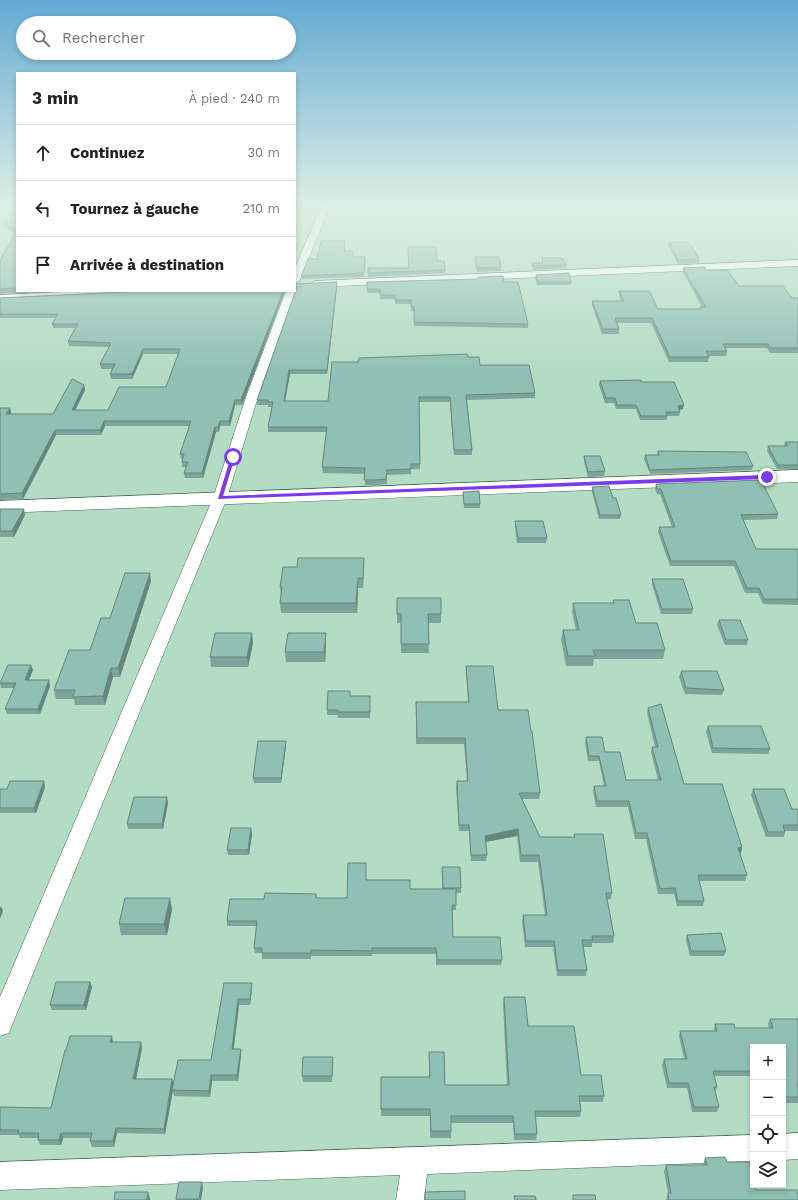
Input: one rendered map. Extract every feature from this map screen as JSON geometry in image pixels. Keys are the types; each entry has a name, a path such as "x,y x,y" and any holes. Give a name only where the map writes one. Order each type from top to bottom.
{"street":[{"path":"296,278 303,261"},
{"path":"296,284 798,263"},
{"path":"0,298 123,292"},
{"path":"0,1025 220,498 252,397 291,292"},
{"path":"0,507 798,476"},
{"path":"786,1146 798,1146"},
{"path":"0,1176 750,1148"},
{"path":"410,1200 415,1161"}],"building":[{"path":"0,261 16,261 16,288 0,289"},
{"path":"307,261 365,261 364,273 301,276"},
{"path":"409,261 444,261 445,270 368,273 368,268 409,268"},
{"path":"476,261 500,261 501,267 477,268"},
{"path":"543,261 564,261 566,265 533,266 532,263 543,263"},
{"path":"705,267 706,270 727,270 739,286 783,286 792,298 798,298 798,348 771,348 768,344 723,344 727,351 706,351 709,357 670,357 652,318 615,318 619,329 603,329 592,301 624,301 619,291 649,291 658,309 701,309 700,307 706,307 683,268"},
{"path":"569,273 571,282 538,282 536,275"},
{"path":"503,276 504,282 518,282 528,324 414,322 414,307 411,307 411,300 395,300 395,295 380,295 380,289 367,289 367,282 479,279 478,277"},
{"path":"337,282 327,370 289,370 284,401 328,401 332,362 358,362 359,358 467,354 468,357 479,357 480,365 529,365 535,393 466,395 472,450 454,450 450,397 419,397 420,464 411,464 411,469 387,470 386,479 375,480 364,480 365,468 322,467 327,427 268,427 273,402 268,402 268,400 257,400 296,292 296,284"},
{"path":"123,292 283,292 241,400 235,400 229,421 220,421 218,427 215,427 202,473 184,473 188,462 182,462 184,454 180,454 191,421 104,421 100,430 55,430 22,493 0,494 0,408 10,408 6,414 53,414 72,379 84,385 72,410 108,410 119,387 166,387 180,349 143,349 132,374 110,374 115,364 100,364 111,343 68,341 78,324 52,324 58,314 0,314 0,298"},
{"path":"641,380 641,382 674,382 684,405 678,406 680,412 666,412 667,416 641,416 636,405 617,405 615,398 606,398 600,381"},
{"path":"785,442 798,442 798,465 778,465 768,446 788,446"},
{"path":"658,451 746,452 753,466 650,470 645,455 659,455"},
{"path":"584,456 600,456 605,471 588,472"},
{"path":"761,480 778,514 741,515 756,549 798,549 798,599 764,599 759,588 747,588 735,561 671,561 659,527 675,527 661,489 657,489 656,484"},
{"path":"609,486 613,498 616,498 621,515 600,515 592,487"},
{"path":"479,491 480,504 464,504 463,492"},
{"path":"0,509 24,509 12,531 0,531"},
{"path":"515,521 543,521 547,538 518,538"},
{"path":"298,558 364,558 363,578 358,578 356,603 280,603 282,587 280,587 283,567 297,567"},
{"path":"125,573 150,573 118,668 111,668 103,696 73,697 75,690 54,690 69,650 90,650 101,618 110,618"},
{"path":"652,579 683,579 693,609 662,609"},
{"path":"397,598 441,598 441,614 428,614 429,644 401,644 401,614 397,614"},
{"path":"613,600 629,600 636,623 657,623 665,650 593,650 595,656 568,656 563,630 579,630 573,603 614,603"},
{"path":"719,620 740,620 748,640 726,640"},
{"path":"215,633 252,633 247,657 210,657"},
{"path":"288,633 326,633 324,652 285,652"},
{"path":"8,665 31,665 25,680 49,680 38,709 5,709 16,683 0,683"},
{"path":"466,666 493,666 498,710 528,710 540,793 519,793 540,837 575,837 574,834 603,834 612,893 606,893 614,936 592,936 593,940 582,940 587,970 558,970 554,941 526,941 523,915 547,915 539,855 521,855 518,829 485,836 487,855 471,855 469,825 459,825 457,781 468,781 465,738 417,738 416,702 469,702"},
{"path":"681,671 717,671 724,690 686,688"},
{"path":"328,691 350,691 350,696 370,696 370,712 338,712 338,710 327,710"},
{"path":"661,704 684,784 722,784 742,847 738,848 747,875 698,875 704,901 678,901 675,888 660,889 647,833 636,833 629,801 597,801 594,786 606,786 599,756 589,756 586,737 602,737 605,752 620,752 626,780 661,780 652,747 658,747 648,708"},
{"path":"708,726 761,726 770,749 713,748"},
{"path":"258,741 286,741 281,778 253,778"},
{"path":"10,781 44,781 34,808 0,808 0,789 7,789"},
{"path":"753,789 784,789 792,809 797,809 798,811 798,825 783,825 785,832 768,832"},
{"path":"134,797 167,797 162,824 127,824"},
{"path":"231,828 251,828 248,850 227,850"},
{"path":"348,863 366,863 366,880 410,880 410,889 456,889 456,905 452,905 453,937 500,937 502,960 437,960 436,948 372,948 372,951 311,950 311,953 262,953 262,948 254,948 257,921 227,921 230,899 264,899 265,893 316,894 316,898 347,898"},
{"path":"442,867 460,867 461,888 443,888"},
{"path":"125,898 170,898 164,924 119,924"},
{"path":"721,933 726,951 691,951 687,935"},
{"path":"56,982 90,982 84,1005 50,1005"},
{"path":"224,983 252,983 250,999 238,999 232,1049 241,1049 237,1075 211,1075 209,1091 172,1090 178,1060 211,1060"},
{"path":"504,997 525,997 528,1026 574,1026 581,1075 601,1075 604,1096 579,1096 581,1111 535,1111 537,1134 515,1134 513,1116 451,1116 451,1131 431,1131 430,1109 381,1109 381,1077 430,1077 429,1052 444,1052 445,1085 509,1085"},
{"path":"770,1019 798,1019 798,1097 786,1097 786,1044 750,1044 750,1071 713,1071 717,1087 714,1087 719,1107 694,1107 688,1083 669,1083 664,1059 687,1059 680,1031 717,1031 715,1024 734,1024 735,1028 773,1028"},
{"path":"70,1036 112,1036 110,1042 141,1042 133,1079 172,1079 164,1129 116,1128 113,1141 90,1141 92,1133 61,1133 59,1140 38,1140 39,1133 18,1133 19,1130 0,1130 0,1107 51,1108 65,1050"},
{"path":"303,1057 333,1057 332,1076 302,1076"},
{"path":"725,1157 727,1162 749,1162 750,1188 756,1188 756,1190 797,1190 798,1200 669,1200 668,1193 671,1193 666,1165 707,1165 705,1158"},
{"path":"179,1182 202,1182 199,1199 176,1199"},
{"path":"465,1191 465,1200 425,1200 425,1192"},
{"path":"115,1192 148,1192 147,1200 114,1200"},
{"path":"573,1195 595,1195 596,1200 573,1200"},
{"path":"514,1196 535,1196 536,1200 515,1200"}],"route":[{"path":"233,457 220,498 767,477"}]}
